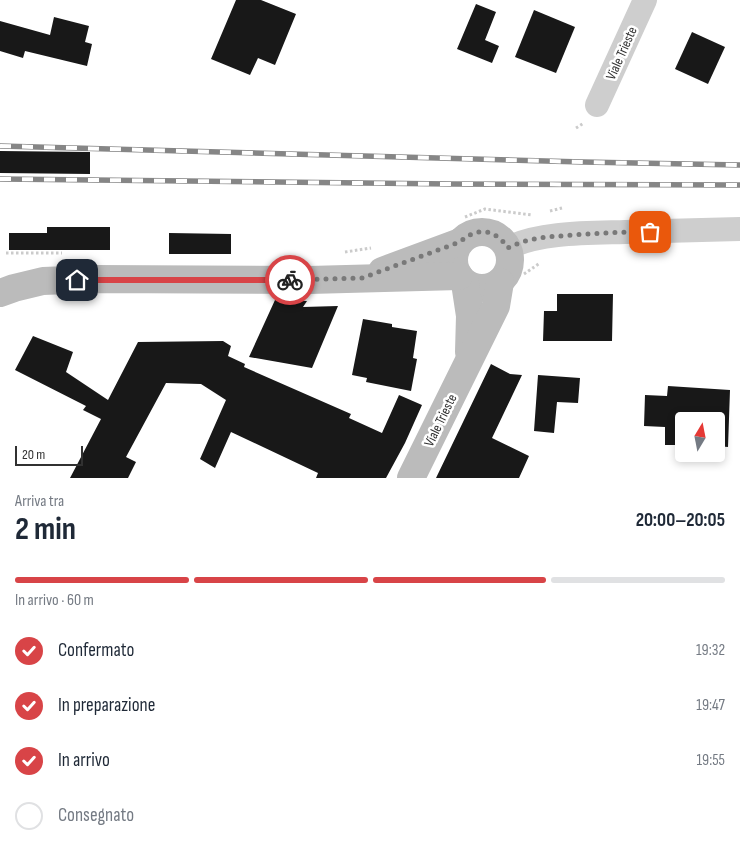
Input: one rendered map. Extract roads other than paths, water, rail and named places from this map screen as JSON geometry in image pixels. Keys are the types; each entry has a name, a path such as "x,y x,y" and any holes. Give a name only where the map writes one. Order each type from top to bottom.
{"street":[{"name":"Viale Trieste","path":"597,105 645,0"},
{"path":"508,248 521,241 533,238 596,233 740,229"},
{"path":"362,278 460,230 474,233 490,233 498,236 508,248 511,259 509,270 500,282 492,287 483,288 474,287 462,279 455,268 454,259 460,230"},
{"name":"Viale Trieste","path":"462,279 470,316 468,361"},
{"path":"0,294 14,288 52,280 462,279"},
{"name":"Viale Trieste","path":"411,478 496,306 500,282"}],"railway":[{"path":"0,146 740,165"},
{"path":"0,179 740,185"}]}
